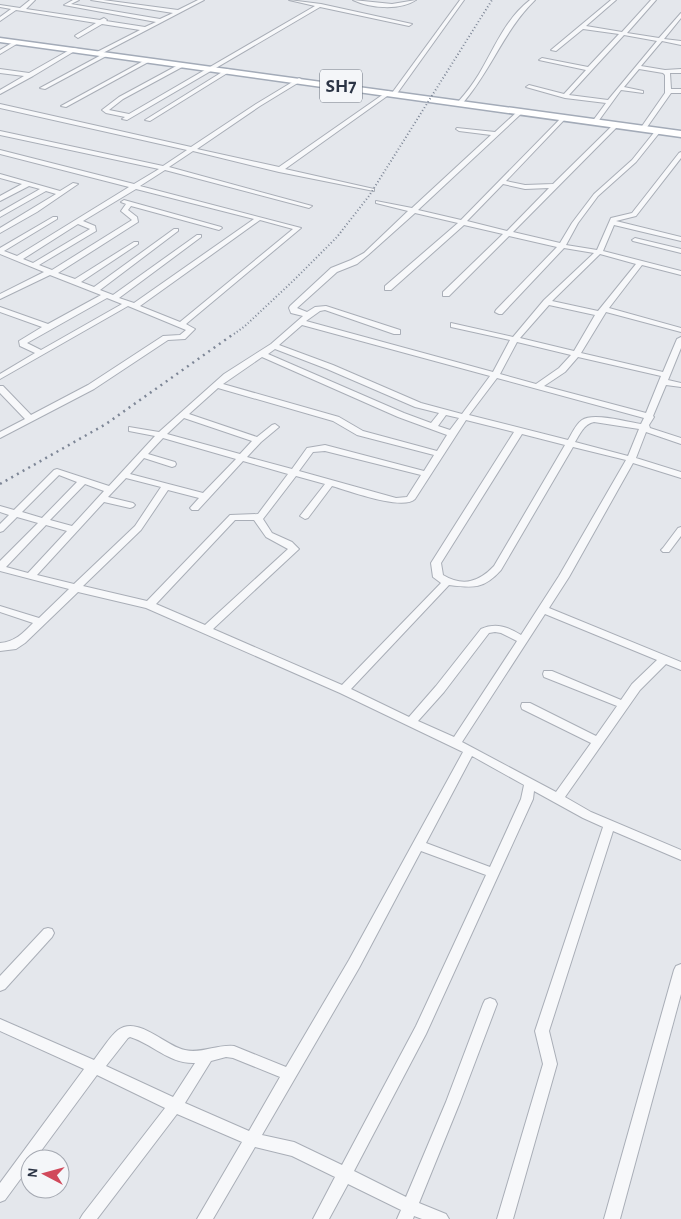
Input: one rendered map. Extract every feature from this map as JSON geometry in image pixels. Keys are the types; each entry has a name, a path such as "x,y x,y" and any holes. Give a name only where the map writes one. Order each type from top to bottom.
{"main road":[{"name":"SH7","path":"0,40 681,134"}],"street":[{"path":"0,19 34,0"},
{"path":"77,0 66,5 161,21"},
{"path":"96,0 178,12"},
{"path":"78,36 140,0"},
{"path":"43,88 144,29 202,0"},
{"path":"291,0 409,24"},
{"path":"355,0 387,6 408,3 414,0"},
{"path":"279,170 391,94 462,0"},
{"path":"460,104 476,83 516,18 526,4 533,0"},
{"path":"554,50 614,0"},
{"path":"565,96 621,33 654,0"},
{"path":"125,120 321,5"},
{"path":"0,6 144,29"},
{"path":"595,122 608,102 615,97 620,88 681,15"},
{"path":"583,27 681,43"},
{"path":"0,52 17,42"},
{"path":"0,92 75,50"},
{"path":"64,106 149,60"},
{"path":"542,60 588,69"},
{"path":"131,116 105,110 121,98 182,65"},
{"path":"638,67 665,72 681,71"},
{"path":"0,71 30,75"},
{"path":"148,120 227,71"},
{"path":"643,129 669,90 668,74 665,72"},
{"path":"18,260 299,80"},
{"path":"529,87 565,96 608,102"},
{"path":"620,88 641,92"},
{"path":"669,90 681,90"},
{"path":"0,106 372,190"},
{"path":"308,315 294,311 293,308 334,270 354,262 366,254 520,112"},
{"path":"388,288 425,253 464,221 563,118"},
{"path":"446,294 510,232 552,186 616,125"},
{"path":"459,129 496,134"},
{"path":"499,312 562,246 575,223 596,195 634,161 658,131"},
{"path":"0,148 2,143 0,134 164,168 310,206"},
{"path":"0,152 258,220 298,228 182,324"},
{"path":"132,429 161,435 396,501 410,499 464,416 496,374 514,340 547,302 599,252 613,219 634,215 681,154"},
{"path":"0,176 59,193"},
{"path":"502,182 525,187 552,186"},
{"path":"0,199 28,184"},
{"path":"0,231 40,209 59,193 74,184"},
{"path":"0,215 45,189"},
{"path":"114,199 220,228"},
{"path":"378,202 464,221 562,246 599,252 681,273"},
{"path":"0,297 52,273 132,224 136,220 135,218 124,211 130,203"},
{"path":"0,252 55,218"},
{"path":"0,377 132,305 258,220"},
{"path":"34,265 94,230 93,227 78,222"},
{"path":"612,222 681,239"},
{"path":"95,290 176,230"},
{"path":"41,353 22,343 48,327 111,297 199,236"},
{"path":"635,240 681,251"},
{"path":"74,283 136,243"},
{"path":"0,252 190,328 190,331 182,337 166,338 90,387 0,434"},
{"path":"538,386 562,370 575,355 602,312 640,262"},
{"path":"547,302 681,330"},
{"path":"30,577 161,435 227,376 274,346 315,310 326,308 397,332"},
{"path":"0,309 48,327"},
{"path":"301,322 442,362 496,374 650,417"},
{"path":"454,325 575,355 681,385"},
{"path":"455,744 564,577 631,459 681,339"},
{"path":"274,346 330,367 405,400 631,459 681,475"},
{"path":"262,354 452,434"},
{"path":"217,385 330,417 360,433 439,454"},
{"path":"0,388 30,419"},
{"path":"433,427 445,411"},
{"path":"183,415 258,440"},
{"path":"520,430 436,563 438,576 447,582 479,585 488,580 498,568 580,427 590,419 645,428 681,441"},
{"path":"195,508 240,458 258,440 275,427"},
{"path":"149,605 233,517 257,518 264,514 310,450 326,448 426,474"},
{"path":"143,455 172,464"},
{"path":"0,529 57,472 82,482 111,490"},
{"path":"124,475 206,497"},
{"path":"82,482 0,567 30,577 149,605 344,690 470,750 586,815 681,855"},
{"path":"305,516 330,483"},
{"path":"0,647 12,646 21,642 138,528 166,486"},
{"path":"103,499 130,505"},
{"path":"0,509 74,530"},
{"path":"206,630 294,549 290,544 269,535 257,518"},
{"path":"666,550 681,530"},
{"path":"344,690 447,582"},
{"path":"0,609 41,622"},
{"path":"543,610 681,666"},
{"path":"411,722 440,689 485,631 494,628 501,629 523,640"},
{"path":"558,799 636,687 664,659"},
{"path":"548,674 624,705"},
{"path":"526,706 599,742"},
{"path":"205,1219 354,964 470,750"},
{"path":"321,1219 421,1030 527,798 530,784"},
{"path":"505,1219 550,1064 542,1031 609,825"},
{"path":"419,845 493,873"},
{"path":"0,984 48,933"},
{"path":"612,1219 681,970"},
{"path":"408,1213 490,1004"},
{"path":"0,1025 252,1140 294,1149 408,1213 441,1219"},
{"path":"0,1195 95,1067 123,1034 130,1031 186,1057 207,1056 226,1051 234,1052 290,1075"},
{"path":"88,1219 175,1106 207,1056"}],"railway":[{"path":"234,334 293,281 337,237 369,196 492,0"},
{"path":"0,484 106,424 235,333"}]}
